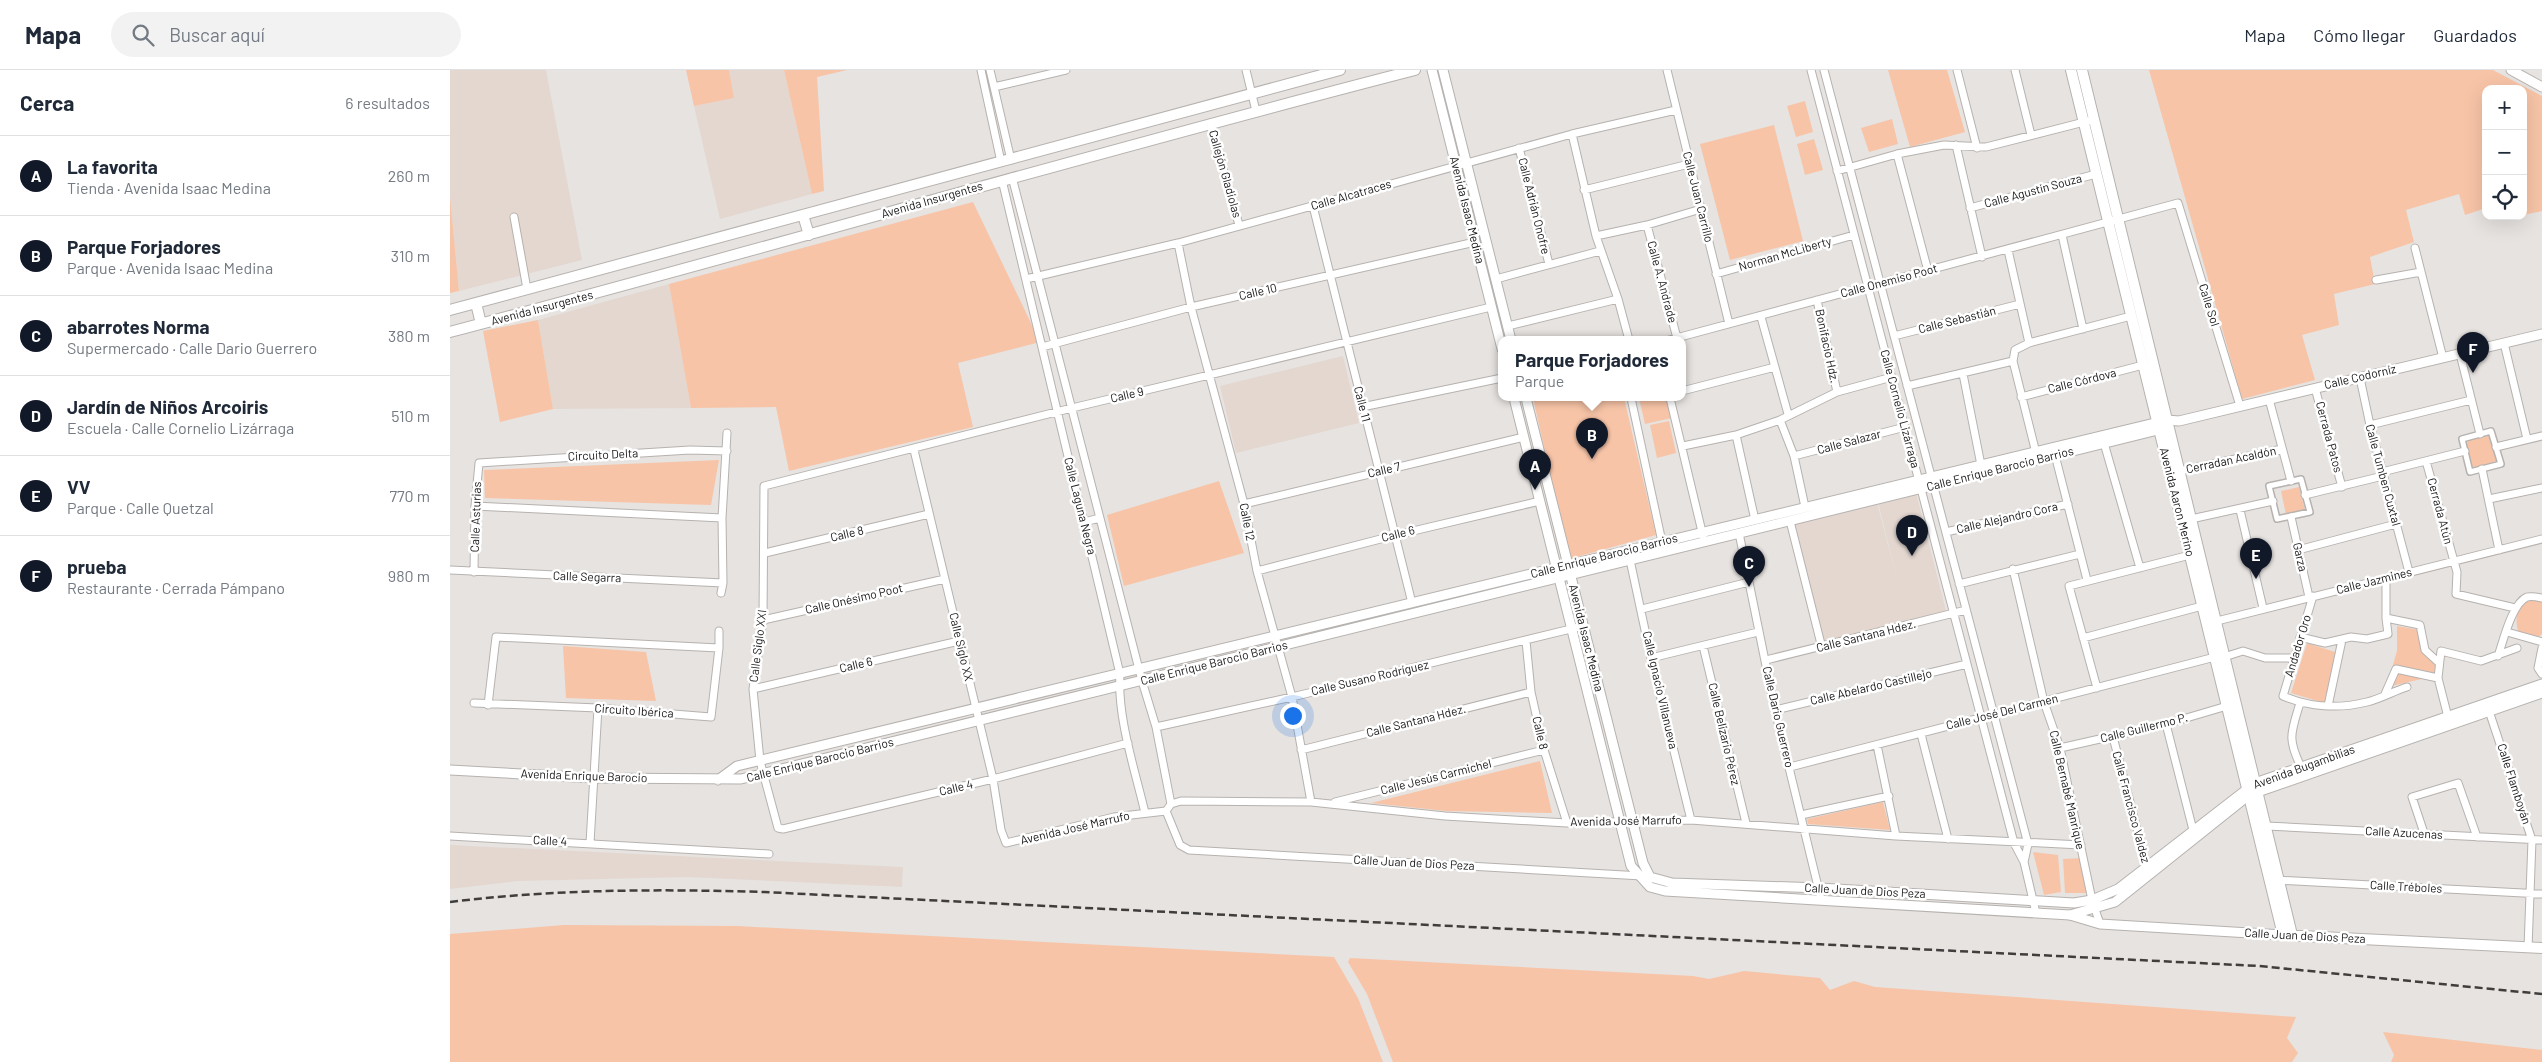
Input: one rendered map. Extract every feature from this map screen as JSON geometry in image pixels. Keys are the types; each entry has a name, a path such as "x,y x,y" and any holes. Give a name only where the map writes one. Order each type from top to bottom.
{"main road":[{"name":"Avenida Insurgentes","path":"450,310 804,216 1251,92 1340,70"},
{"name":"Avenida Insurgentes","path":"450,332 1210,123 1415,70"},
{"name":"Avenida Aaron Merino","path":"2071,70 2089,121 2163,425 2202,606 2211,622"},
{"name":"Avenida Aaron Merino","path":"2082,70 2096,174 2113,221 2131,316 2143,365 2180,471 2211,622 2287,935"},
{"path":"916,185 921,203"},
{"path":"804,216 809,234"},
{"path":"476,303 481,324"},
{"name":"Avenida Aaron Merino","path":"2220,657 2227,706 2252,789 2266,826 2274,880"},
{"name":"Calle Juan de Dios Peza","path":"2287,935 2542,948"}],"street":[{"path":"981,70 1006,161"},
{"path":"990,70 1006,161"},
{"path":"994,87 1066,70"},
{"path":"1246,70 1256,111"},
{"name":"Avenida Isaac Medina","path":"1432,70 1499,336"},
{"name":"Avenida Isaac Medina","path":"1444,70 1510,336"},
{"name":"Calle Juan Carrillo","path":"1667,70 1729,324"},
{"path":"1812,73 1825,70"},
{"name":"Calle Cornelio Lizárraga","path":"1825,70 2028,844 2024,862"},
{"path":"1957,70 1977,148"},
{"path":"2015,70 2031,135"},
{"path":"2511,70 2542,87"},
{"name":"Calle Cornelio Lizárraga","path":"1812,73 2014,844 2024,862 2036,913"},
{"name":"Calle Alcatraces","path":"1026,279 1178,243 1466,162 1572,134 1676,110"},
{"path":"1837,171 1897,154 1956,145 1977,148 2089,121"},
{"name":"Callejón Gladiolas","path":"1210,123 1239,226"},
{"path":"1572,134 1600,251 1618,299 1628,336"},
{"path":"1956,145 1982,257"},
{"name":"Calle Adrián Onofre","path":"1519,148 1549,264"},
{"path":"1897,154 1928,271"},
{"path":"1584,190 1690,164"},
{"name":"Calle Agustín Souza","path":"1970,208 2096,174"},
{"name":"Calle Laguna Negra","path":"1012,177 1142,681 1156,727 1171,804"},
{"name":"Calle Laguna Negra","path":"1002,180 1120,674 1119,686 1128,743 1145,813"},
{"name":"Calle Sol","path":"2113,221 2178,203 2240,406"},
{"name":"Calle 11","path":"1313,206 1412,603"},
{"path":"1596,236 1647,225 1701,209"},
{"path":"514,217 527,289"},
{"name":"Calle Onemiso Poot","path":"1684,336 2113,221"},
{"name":"Calle A. Andrade","path":"1647,225 1676,336"},
{"name":"Norman McLiberty","path":"1716,274 1854,235"},
{"path":"2062,235 2083,329"},
{"name":"Calle 10","path":"1042,347 1191,307 1475,242"},
{"name":"Calle 12","path":"1178,243 1191,307 1211,375 1244,504 1256,571 1292,697 1311,802"},
{"path":"2415,248 2443,358"},
{"path":"2008,250 2029,343"},
{"path":"1496,279 1600,251"},
{"path":"2376,280 2422,272"},
{"path":"1508,326 1618,299"},
{"name":"Bonifacio Hdz.","path":"1818,300 1837,392"},
{"name":"Calle Sebastián","path":"1894,336 2020,304"},
{"name":"Calle 9","path":"764,486 914,450 1072,408 1491,307"},
{"path":"1761,316 1788,414"},
{"path":"2037,456 2013,361 2015,350 2029,343 2131,316"},
{"name":"Calle Codorníz","path":"2163,425 2542,334"},
{"path":"2504,343 2527,439"},
{"path":"2460,354 2480,434"},
{"path":"1908,386 2013,361"},
{"name":"Calle Córdova","path":"2021,397 2143,365"},
{"path":"1686,390 1774,367"},
{"path":"1964,374 1981,465"},
{"path":"1682,446 1736,435 1780,420 1788,414 1837,392 1892,377"},
{"name":"Calle Tumben Cuxtal","path":"2360,378 2370,425 2409,572"},
{"path":"1362,407 1498,379"},
{"name":"Cerrada Patos","path":"2315,388 2342,487"},
{"path":"2269,399 2291,481"},
{"path":"2370,425 2472,400"},
{"name":"Avenida Isaac Medina","path":"1515,401 1632,866 1639,876"},
{"name":"Avenida Isaac Medina","path":"1527,401 1643,863 1650,877"},
{"path":"1632,401 1662,542"},
{"path":"1671,401 1703,537"},
{"path":"1780,420 1794,456 1806,508"},
{"name":"Calle Enrique Barocio Barrios","path":"1932,481 1981,465 2055,455 2104,443 2163,425"},
{"name":"Calle Enrique Barocio Barrios","path":"718,780 763,774 1559,578 1630,560 1755,520 1932,481 2163,425"},
{"name":"Calle Salazar","path":"1794,456 1904,427"},
{"path":"2491,431 2501,464 2470,472 2462,439 2480,434 2491,431"},
{"path":"721,593 723,583 722,518 728,433"},
{"path":"1736,435 1755,520"},
{"path":"2496,448 2542,436"},
{"name":"Calle 7","path":"1244,504 1379,470 1524,437"},
{"path":"2104,443 2140,568"},
{"name":"Cerradan Acaldón","path":"2180,471 2282,449"},
{"name":"Circuito Delta","path":"478,463 690,450 727,451"},
{"name":"Calle Siglo XX","path":"914,450 993,779 1001,830 1006,843"},
{"path":"2306,495 2342,487 2465,451"},
{"path":"2055,455 2087,580"},
{"name":"Cerrada Atún","path":"2426,461 2457,572 2456,594 2515,608"},
{"name":"Calle Asturias","path":"474,572 478,463"},
{"path":"2482,469 2499,550"},
{"path":"2301,479 2310,512 2277,520 2269,486 2291,481 2301,479"},
{"name":"Calle Enrique Barocio Barrios","path":"718,780 737,766 1662,542 1740,533 1790,521 1919,484"},
{"name":"Calle Siglo XXI","path":"764,486 763,620 753,690 760,761 776,824 778,828 783,829"},
{"path":"2488,499 2542,488"},
{"name":"Calle 6","path":"1256,571 1396,534 1540,501"},
{"path":"2191,519 2240,510 2272,501"},
{"name":"Calle Alejandro Cora","path":"1946,532 2068,504"},
{"path":"475,506 722,518"},
{"path":"2240,510 2263,608"},
{"name":"Calle 8","path":"765,553 929,514"},
{"name":"Garza","path":"2291,517 2311,596"},
{"path":"1084,522 1100,518"},
{"path":"1790,521 1822,648"},
{"path":"2298,550 2396,524"},
{"name":"Calle Dario Guerrero","path":"1740,533 1758,632 1766,660 1774,710 1790,767 1820,888 1821,899"},
{"name":"Calle Jazmines","path":"2211,622 2542,539"},
{"path":"1959,584 2013,569 2080,554"},
{"path":"2096,688 2069,586 2190,555"},
{"name":"Calle Ignacio Villanueva","path":"1630,560 1651,658 1691,820"},
{"name":"Calle Bernabé Manrique","path":"2013,569 2044,702 2060,748 2092,900 2100,924"},
{"name":"Calle Segarra","path":"450,570 723,583"},
{"path":"2300,637 2324,643 2351,637 2367,639 2388,634 2386,578"},
{"name":"Calle Onésimo Poot","path":"763,620 945,579"},
{"path":"1642,609 1749,582"},
{"name":"Andador Oro","path":"2300,703 2283,696 2311,596"},
{"path":"2498,656 2515,608 2521,600 2528,596 2542,598"},
{"path":"2083,638 2202,606"},
{"name":"Calle Santana Hdez.","path":"1766,660 1822,648 1966,610"},
{"path":"2386,618 2420,625 2425,650 2438,662"},
{"name":"Calle Susano Rodríguez","path":"1156,727 1292,697 1583,626"},
{"name":"Circuito Ibérica","path":"474,703 598,708 711,717 719,648 719,631"},
{"path":"1651,658 1758,632"},
{"path":"2507,632 2542,642"},
{"path":"488,705 496,637 719,648"},
{"path":"2328,706 2342,640"},
{"name":"Calle 6","path":"753,690 959,641"},
{"name":"Calle 8","path":"1526,641 1531,692 1544,750 1567,823"},
{"name":"Calle Belizario Pérez","path":"1703,646 1746,823"},
{"path":"2449,721 2438,678 2438,662 2441,651 2481,661 2517,648"},
{"path":"2542,648 2538,668 2542,674"},
{"name":"Calle José Del Carmen","path":"1790,767 1921,734 1980,716 2044,702 2243,651 2265,658 2293,658"},
{"name":"Calle Abelardo Castillejo","path":"1774,710 1967,664"},
{"path":"2385,694 2396,669 2438,678"},
{"name":"Avenida Bugambilias","path":"2092,900 2118,889 2148,872 2252,789 2449,721 2542,684"},
{"path":"1587,689 1598,686"},
{"path":"2301,767 2291,747 2291,732 2300,703 2328,706 2367,702 2407,687"},
{"name":"Calle Santana Hdez.","path":"1301,750 1531,692"},
{"name":"Avenida Bugambilias","path":"2096,909 2115,902 2193,830 2252,789 2301,767 2449,721 2490,711 2542,693"},
{"name":"Calle Guillermo P.","path":"2060,748 2166,724 2227,706"},
{"path":"590,843 598,708"},
{"name":"Calle Flamboyán","path":"2490,711 2532,840 2528,893 2528,948"},
{"path":"2166,724 2193,830"},
{"path":"1921,734 1948,839"},
{"name":"Calle Francisco Valdez","path":"2113,737 2148,872"},
{"name":"Calle 4","path":"783,829 993,779 1128,743"},
{"path":"1877,744 1896,836"},
{"name":"Calle Jesús Carmichel","path":"1328,804 1544,750"},
{"name":"Avenida Enrique Barocio","path":"450,770 594,778 718,780"},
{"path":"2424,833 2412,797 2458,783 2477,837"},
{"path":"1801,815 1889,796"},
{"name":"Avenida José Marrufo","path":"1171,804 1181,801 1311,802 1446,816 1567,823 1620,820 1691,820 2014,844 2081,845"},
{"path":"1145,813 1166,811 1171,804"},
{"name":"Calle Juan de Dios Peza","path":"1166,811 1180,845 1189,850 1639,876 1672,883 1820,888 2074,903 2092,900"},
{"name":"Avenida José Marrufo","path":"1006,843 1114,816 1145,813"},
{"name":"Calle Azucenas","path":"2266,826 2542,840"},
{"name":"Calle 4","path":"450,836 769,854"},
{"name":"Calle Juan de Dios Peza","path":"1639,876 1650,887 1665,891 2070,915 2100,924 2287,935"},
{"name":"Calle Tréboles","path":"2274,880 2542,894"},
{"name":"Calle Juan de Dios Peza","path":"2070,915 2096,909"}],"shaded area":[{"path":"450,70 546,70 582,260 459,291 450,196"},
{"path":"686,70 729,70 734,98 694,106"},
{"path":"729,70 784,70 812,194 720,219 694,106 734,98"},
{"path":"784,70 847,70 817,77 824,191 812,194"},
{"path":"1888,70 1947,70 1965,132 1910,147"},
{"path":"2149,70 2493,70 2521,85 2482,85 2482,209 2465,215 2459,194 2406,210 2414,242 2370,257 2375,284 2334,294 2339,325 2302,335 2315,380 2242,399"},
{"path":"2527,88 2542,96 2542,211 2527,214"},
{"path":"1805,101 1813,132 1796,137 1787,106"},
{"path":"1892,119 1898,144 1869,152 1861,128"},
{"path":"1774,125 1803,241 1730,260 1700,144"},
{"path":"1814,139 1823,170 1805,175 1797,144"},
{"path":"450,196 459,291 450,293"},
{"path":"973,202 1040,342 958,363 973,427 789,471 776,407 691,408 669,284"},
{"path":"669,284 691,408 553,409 538,320"},
{"path":"538,320 553,409 500,422 483,331"},
{"path":"1343,356 1359,423 1236,453 1220,386"},
{"path":"1534,401 1625,401 1656,535 1569,559"},
{"path":"1640,401 1669,401 1672,418 1645,424"},
{"path":"1669,421 1676,453 1657,458 1650,425"},
{"path":"2490,434 2498,463 2473,469 2465,440"},
{"path":"719,460 711,505 485,498 484,470"},
{"path":"1219,481 1244,553 1124,586 1107,515"},
{"path":"2299,487 2305,510 2286,515 2281,491"},
{"path":"1916,493 1946,611 1824,642 1794,524 1877,503 1898,583 1878,502"},
{"path":"2532,599 2542,599 2542,634 2538,637 2518,631 2517,626 2517,616 2520,607"},
{"path":"2397,626 2420,630 2437,669 2435,676 2391,686 2390,675 2397,651"},
{"path":"2307,643 2338,653 2324,703 2291,693"},
{"path":"563,646 646,652 656,701 566,698"},
{"path":"1540,761 1552,813 1446,811 1371,803"},
{"path":"1883,802 1890,830 1808,824 1807,819"},
{"path":"450,845 903,867 902,887 687,877 519,881 450,889"},
{"path":"2033,852 2058,855 2061,892 2044,895"},
{"path":"2082,858 2086,893 2065,893 2063,859"},
{"path":"564,925 737,926 1334,957 1358,998 1383,1062 450,1062 450,934"},
{"path":"1350,958 1693,976 1709,979 1744,971 1820,978 1830,990 1854,981 1875,987 2296,1017 2287,1038 2298,1053 2292,1062 1393,1062 1367,994 1348,962"},
{"path":"2383,1032 2542,1050 2542,1062 2391,1062 2394,1055"}],"railway":[{"path":"450,902 568,892 685,890 764,892 2259,966 2542,994"}],"place":[{"name":"prueba","path":"2473,373"},
{"name":"Parque Forjadores","path":"1592,459"},
{"name":"La favorita","path":"1535,490"},
{"name":"Jardín de Niños Arcoiris","path":"1912,556"},
{"name":"VV","path":"2256,579"},
{"name":"abarrotes Norma","path":"1749,587"}]}
